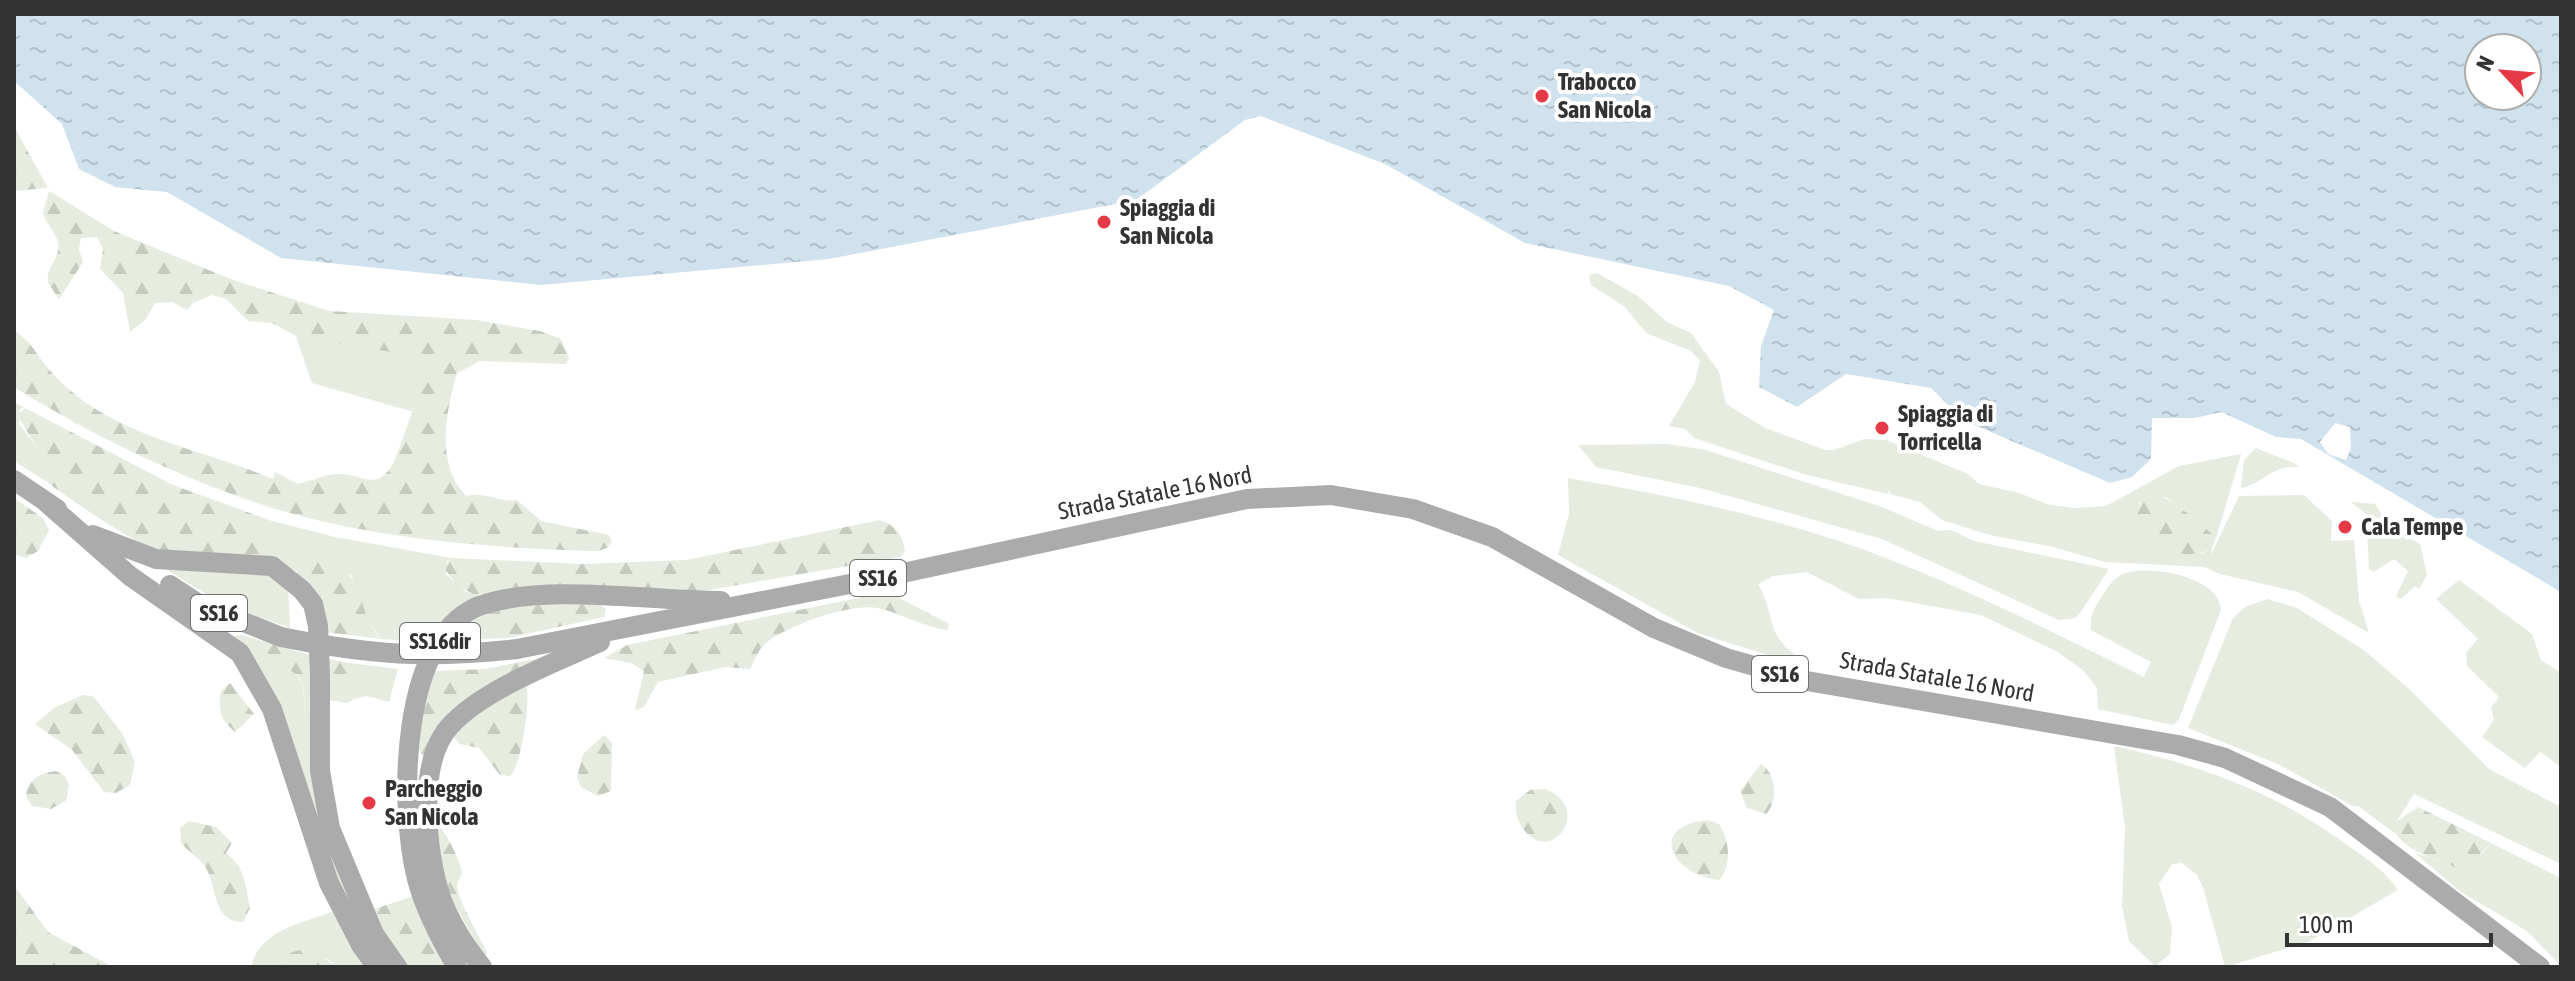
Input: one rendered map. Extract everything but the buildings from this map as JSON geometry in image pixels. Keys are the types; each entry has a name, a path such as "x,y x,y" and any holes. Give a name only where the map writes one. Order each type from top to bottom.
{"main road":[{"name":"Strada Statale 16 Nord","path":"14,480 199,604 281,637 400,656 459,656 629,629 1247,499 1331,495 1413,509 1492,537 1654,628 1766,671 1807,681 2178,745 2225,758 2330,807 2540,967"},
{"path":"47,503 130,576 240,653 272,709 329,883 361,945 377,967"},
{"path":"93,535 156,559 272,566 302,590 313,604 319,638 320,771 330,828 374,934 397,967"},
{"name":"SS16dir","path":"457,967 427,908 417,880 408,809 413,717 423,676 456,619 482,605 543,594 661,601 765,601"},
{"path":"482,967 442,900 436,877 427,801 437,745 449,727 468,709 629,629"}],"green space":[{"path":"16,130 48,188 14,191"},
{"path":"49,191 114,231 233,280 330,311 476,320 540,331 561,339 569,358 566,364 480,361 457,373 447,420 450,468 466,496 517,500 541,521 609,535 612,542 598,551 472,544 388,534 306,517 234,495 170,469 76,423 17,389 14,387 14,331 29,343 52,373 78,397 141,432 273,479 275,472 298,484 337,474 375,480 387,472 394,462 432,359 296,336 272,323 248,321 226,299 212,295 193,303 187,310 172,302 155,303 146,319 130,332 123,293 100,269 103,249 97,237 81,238 79,249 83,262 59,299 48,283 48,274 59,246 43,213"},
{"path":"1597,273 1638,296 1667,322 1691,333 1719,372 1726,404 1765,428 1825,450 1834,450 1864,439 1886,440 1968,474 1979,484 2019,493 2050,505 2075,508 2106,506 2179,466 2241,454 2216,538 2166,497 2139,502 2137,531 2202,554 2212,548 2211,555 2239,496 2304,495 2332,521 2331,541 2354,540 2359,601 2369,633 2298,592 2220,574 2204,567 2105,562 2053,547 1990,535 1942,520 1920,502 1890,494 1889,489 1888,494 1807,475 1694,438 1685,429 1669,426 1695,382 1700,361 1691,351 1646,333 1625,307 1591,285 1589,275"},
{"path":"296,336 433,358 414,412 312,383"},
{"path":"14,402 25,408 20,409 19,424 36,446 47,482 14,461"},
{"path":"25,408 173,485 272,521 253,529 262,551 274,562 152,548 116,529 47,482 36,446 17,415"},
{"path":"1667,444 1706,450 1882,507 1938,531 1951,530 1974,541 2109,569 2080,613 2075,618 2059,620 1882,539 1700,488 1596,467 1578,445"},
{"path":"2256,448 2299,467 2282,468 2241,488 2244,460"},
{"path":"1568,478 1705,505 1839,541 1956,587 2144,677 2151,662 2091,630 2095,608 2116,578 2145,571 2179,575 2208,588 2217,598 2221,610 2179,719 2173,725 2098,709 2097,688 2083,670 2056,651 1981,615 1887,598 1859,599 1807,572 1773,576 1758,584 1776,634 1801,659 1796,664 1698,633 1558,555 1569,514"},
{"path":"2155,494 2178,507 2211,533 2216,538 2212,548 2182,555 2162,550 2144,539 2137,531 2138,507 2143,499"},
{"path":"14,498 43,518 49,530 38,551 26,558 14,554"},
{"path":"2351,502 2375,504 2390,528 2420,544 2427,575 2419,589 2415,586 2401,599 2396,596 2408,571 2394,559 2374,572 2369,569 2366,514"},
{"path":"880,520 901,536 905,552 900,557 691,593 473,594 458,586 443,567 451,558 582,564 686,560"},
{"path":"272,521 335,537 451,558 446,562 446,574 466,592 487,596 435,642 381,639 367,619 351,574 291,570 266,557 257,545 253,529"},
{"path":"314,560 332,563 352,578 372,627 381,639 325,632 296,574 300,567"},
{"path":"153,561 258,567 288,586 290,628 222,604"},
{"path":"2459,580 2532,634 2541,660 2561,673 2561,767 2540,752 2525,768 2482,737 2494,720 2491,708 2499,697 2467,666 2466,653 2478,639 2436,599"},
{"path":"888,592 949,624 948,630 877,608 833,613 771,639 760,649 750,669 725,667 658,682 644,707 635,710 644,671 631,663 604,658 627,645"},
{"path":"2267,599 2297,608 2364,650 2408,688 2489,769 2561,807 2561,864 2414,794 2396,822 2396,834 2358,806 2280,765 2188,728 2233,618 2245,607"},
{"path":"597,603 606,609 604,617 508,638 447,640 491,607"},
{"path":"241,635 317,657 311,729 306,721 303,684 298,676 275,667 270,676 271,690 236,641 235,636"},
{"path":"329,659 349,663 349,687 354,699 348,703 329,700"},
{"path":"535,659 537,665 528,674 424,758 415,743 434,671 485,669"},
{"path":"349,663 398,669 389,702 367,696 354,699 349,687"},
{"path":"275,667 289,671 302,684 306,720 311,729 360,918 346,903 271,690 270,676"},
{"path":"230,683 254,714 235,732 226,723 220,709 221,691"},
{"path":"526,685 526,718 518,760 510,776 500,775 479,748 460,744 453,736 477,713"},
{"path":"83,695 93,696 122,733 135,762 130,785 116,793 104,792 72,750 35,724 54,708"},
{"path":"604,735 612,743 611,791 598,796 581,787 577,777 583,754"},
{"path":"2114,746 2205,771 2290,808 2366,858 2398,890 2308,942 2225,967 2197,875 2182,863 2172,864 2159,884 2172,927 2170,954 2155,966 2129,941 2122,906 2125,828"},
{"path":"1761,764 1770,774 1774,788 1773,802 1766,814 1747,808 1740,791"},
{"path":"56,771 65,776 69,785 66,801 51,809 32,806 26,796 29,785 40,775"},
{"path":"1545,789 1559,797 1566,808 1567,819 1556,838 1546,842 1535,840 1524,830 1516,809 1516,801 1530,790"},
{"path":"2418,807 2491,843 2481,853 2476,869 2465,874 2412,849 2396,834 2396,822"},
{"path":"1708,820 1719,824 1727,845 1728,860 1719,880 1701,876 1687,868 1672,849 1672,839 1678,830"},
{"path":"189,821 216,827 232,843 226,853 241,871 250,908 243,922 233,920 221,910 209,873 181,843 180,828"},
{"path":"439,825 460,865 462,872 458,890 487,953 485,957 442,884 434,827"},
{"path":"2491,843 2561,878 2561,966 2527,931 2461,892 2415,853 2451,864 2465,873"},
{"path":"14,885 48,932 113,967 14,967"},
{"path":"414,896 447,967 404,967 371,910"},
{"path":"338,909 369,967 337,967 328,959 290,953 276,967 251,967 256,954 274,935"},
{"path":"309,947 337,967 276,967 290,953"}],"water":[{"path":"14,14 2561,14 2561,592 2301,439 2276,437 2221,412 2195,418 2152,418 2151,459 2132,477 2110,483 1963,420 1931,388 1846,374 1797,407 1759,387 1761,346 1774,310 1729,286 1525,243 1385,164 1261,116 1245,120 1136,200 829,259 541,285 281,258 167,192 115,187 79,169 62,124 14,81","holes":["2335,423 2350,427 2351,448 2346,460 2328,454 2320,442"]}],"place":[{"name":"Trabocco San Nicola","path":"1542,96"},
{"name":"Spiaggia di San Nicola","path":"1104,222"},
{"name":"Spiaggia di Torricella","path":"1882,428"},
{"name":"Cala Tempe","path":"2345,527"},
{"name":"Parcheggio San Nicola","path":"369,803"}]}
